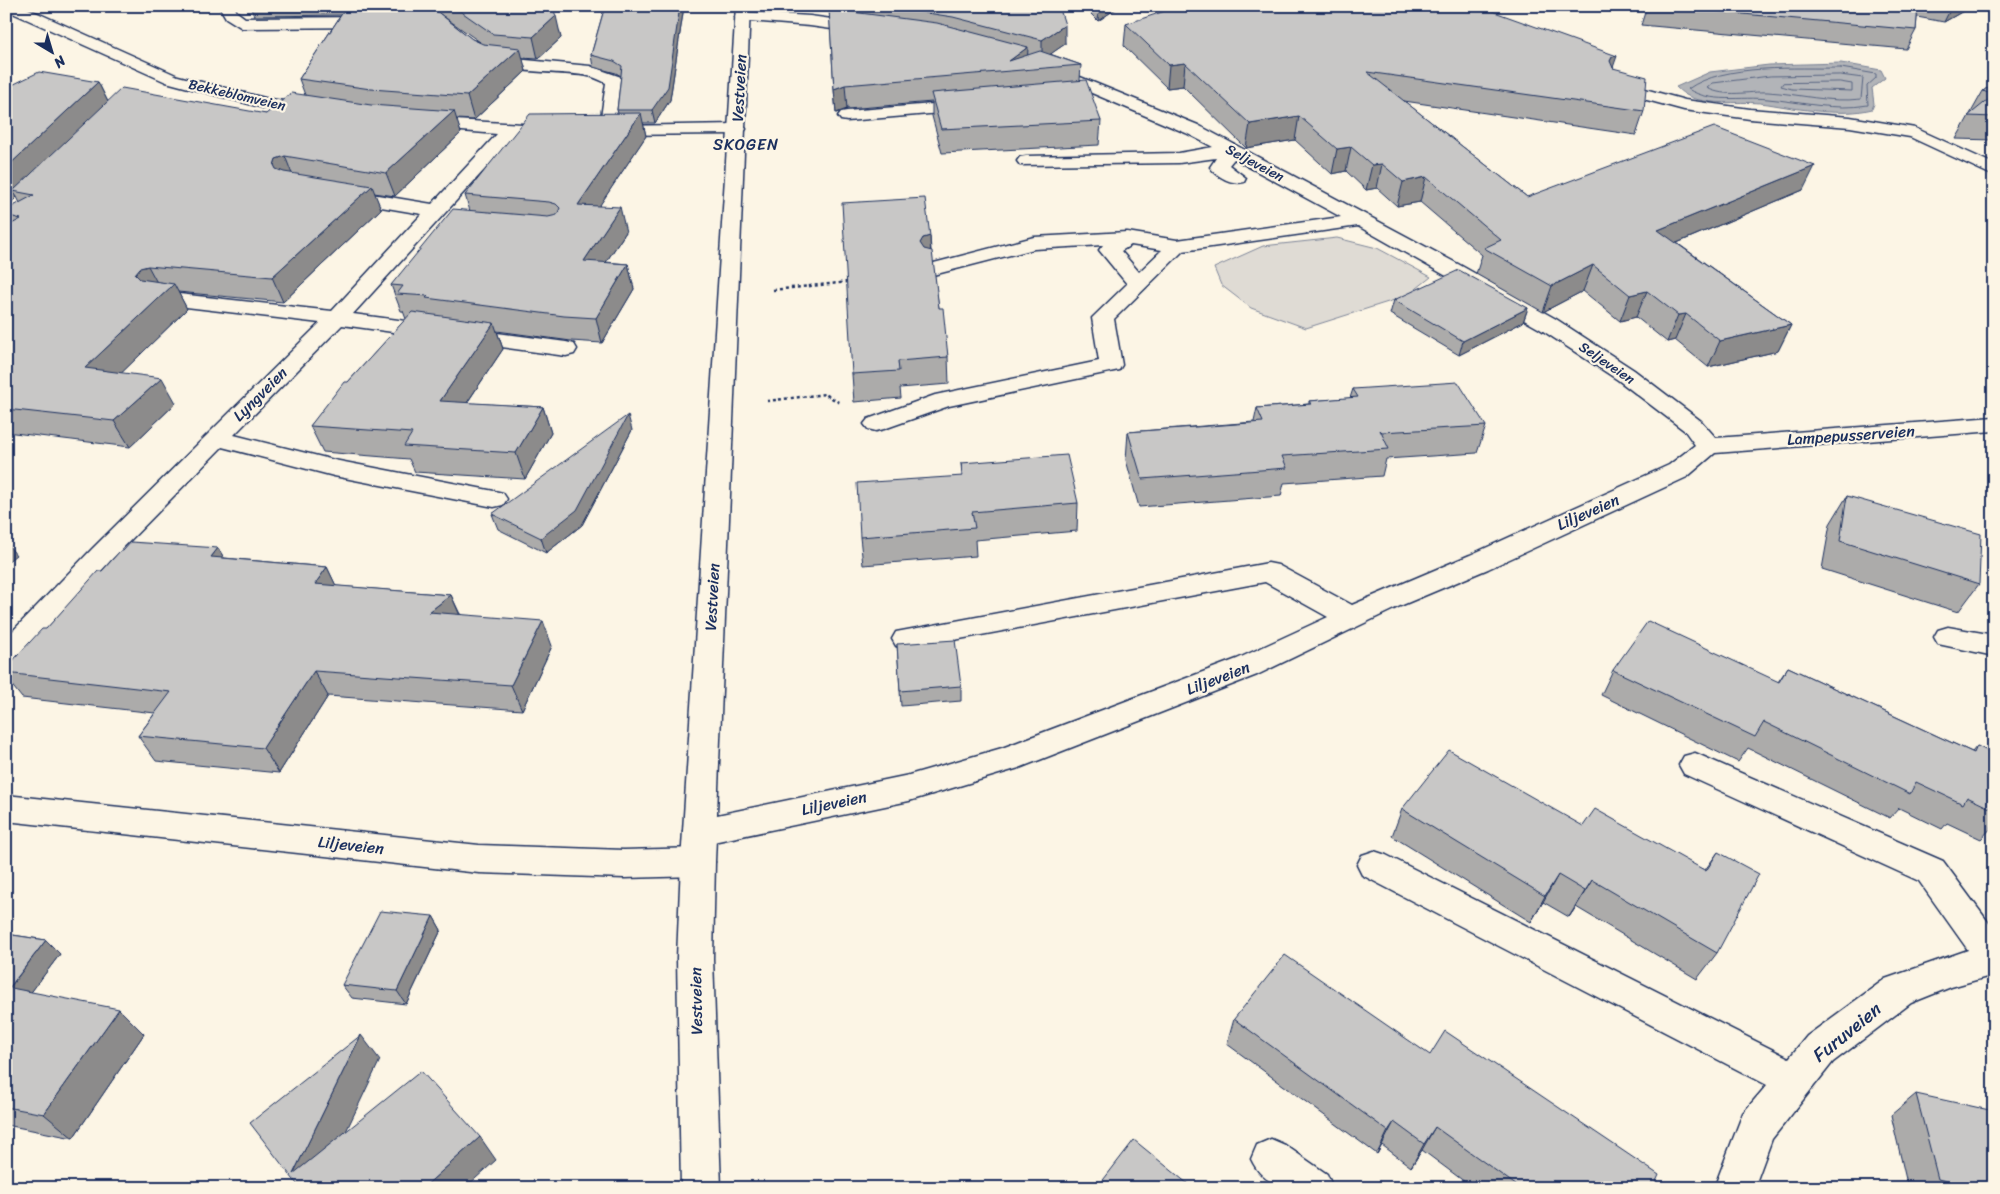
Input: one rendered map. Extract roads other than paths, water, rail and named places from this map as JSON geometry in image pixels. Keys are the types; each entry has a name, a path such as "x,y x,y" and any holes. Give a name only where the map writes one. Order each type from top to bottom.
{"street":[{"path":"12,10 42,6"},
{"path":"226,6 238,22 247,23 385,22"},
{"name":"Bekkeblomveien","path":"12,10 172,79 264,103 329,114"},
{"path":"743,12 884,32"},
{"name":"Vestveien","path":"701,1188 695,958 699,831 743,12"},
{"path":"478,50 485,56 502,63 590,71 615,80 609,131"},
{"name":"Seljeveien","path":"1033,64 1076,89 1104,91 1192,129 1450,268 1532,315 1626,375 1693,426 1703,436 1708,447"},
{"path":"150,89 172,79"},
{"path":"1042,85 1076,89"},
{"path":"1612,85 1684,105 1750,114 1850,122 1915,133 1994,171"},
{"path":"847,116 988,104"},
{"path":"407,122 511,130 570,131"},
{"path":"590,131 737,129"},
{"name":"Lyngveien","path":"6,657 216,438 437,220 511,130"},
{"path":"1026,160 1179,158 1232,150"},
{"path":"1232,150 1219,168 1237,178"},
{"path":"322,192 437,220"},
{"path":"933,269 1034,244 1127,238 1177,246 1360,220"},
{"path":"1127,238 1109,250 1138,284"},
{"path":"876,424 943,400 1111,365 1103,318 1177,246"},
{"path":"161,298 337,318 566,349"},
{"name":"Lampepusserveien","path":"1708,447 1848,434 1993,425"},
{"path":"216,438 334,468 494,499"},
{"name":"Liljeveien","path":"699,831 909,788 1008,759 1247,667 1350,618 1678,472 1708,447"},
{"path":"906,639 1268,572 1350,618"},
{"path":"1948,637 1994,646"},
{"path":"1695,765 1931,871 1994,959"},
{"name":"Liljeveien","path":"6,808 47,814 479,859 624,864 698,862"},
{"path":"1374,866 1795,1080"},
{"name":"Furuveien","path":"1742,1184 1757,1127 1820,1049 1898,992 1949,971 1994,959"},
{"path":"1272,1159 1313,1188"}],"water":[{"path":"1841,63 1881,70 1885,78 1872,88 1874,104 1872,109 1834,112 1759,103 1705,101 1692,98 1676,87 1710,72 1769,65"}],"district":[{"name":"SKOGEN","path":"746,144"}]}
